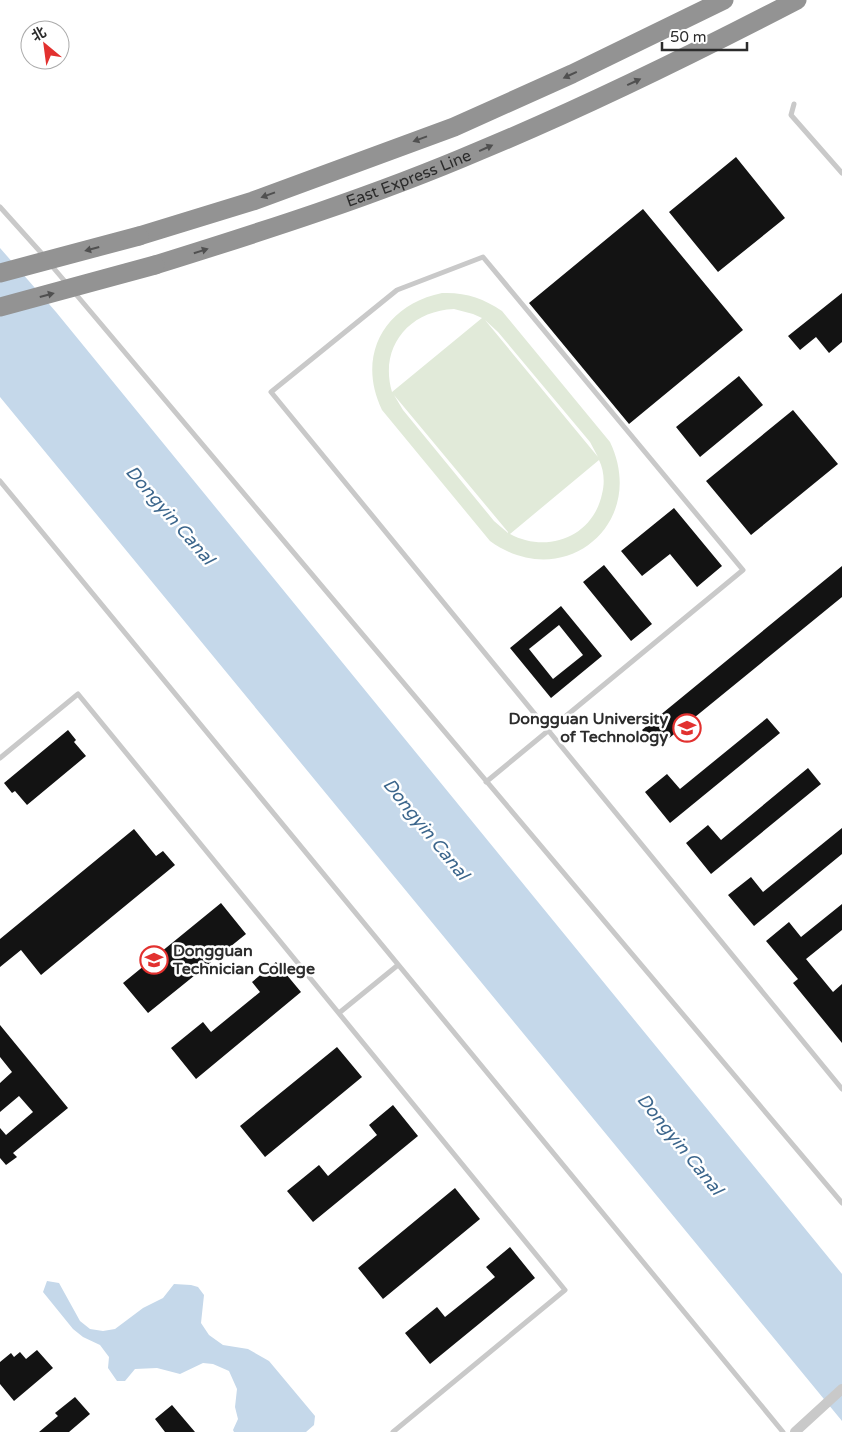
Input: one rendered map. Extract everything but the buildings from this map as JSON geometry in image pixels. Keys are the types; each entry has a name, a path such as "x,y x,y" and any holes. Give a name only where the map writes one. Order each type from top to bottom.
{"highway":[{"name":"East Express Line","path":"0,273 139,236 253,201 454,127 572,74 724,0"},
{"name":"East Express Line","path":"0,307 155,265 368,195 479,152 589,103 711,45 797,0"}],"street":[{"path":"795,1432 842,1389"}],"lane":[{"path":"794,104 791,115 842,173"},
{"path":"0,207 44,255 842,1203"},
{"path":"486,782 548,731 742,570 483,257 397,290 271,392 548,731 842,1089"},
{"path":"0,481 783,1432"},
{"path":"0,758 78,694 565,1290 393,1432"},
{"path":"339,1013 398,965"}],"green space":[{"path":"442,293 466,295 481,299 502,311 610,442 619,472 618,500 608,523 592,542 570,555 545,559 518,555 490,541 382,410 375,390 372,371 374,352 380,336 391,321 404,309 422,299","holes":["454,309 482,318 392,392 389,376 390,361 394,347 401,335 411,325 423,317 438,311","485,320 498,332 590,442 598,457","394,395 508,533 494,521 403,410","599,460 604,477 602,494 597,509 579,531 566,538 539,542 524,540 510,534"]}],"water":[{"name":"Dongyin Canal","path":"0,248 56,312 842,1274 842,1421 0,397"},
{"path":"47,1281 59,1283 80,1321 90,1329 103,1331 115,1329 143,1308 163,1298 174,1284 198,1287 204,1295 201,1323 209,1335 223,1345 248,1349 269,1361 315,1416 314,1425 306,1432 234,1432 233,1430 238,1419 235,1407 237,1389 229,1371 213,1364 203,1363 180,1374 157,1368 135,1369 125,1381 117,1381 108,1368 109,1357 100,1345 83,1337 73,1329 43,1292"}],"place":[{"name":"Dongguan University of Technology","path":"687,728"},
{"name":"Dongguan Technician College","path":"154,960"}]}
